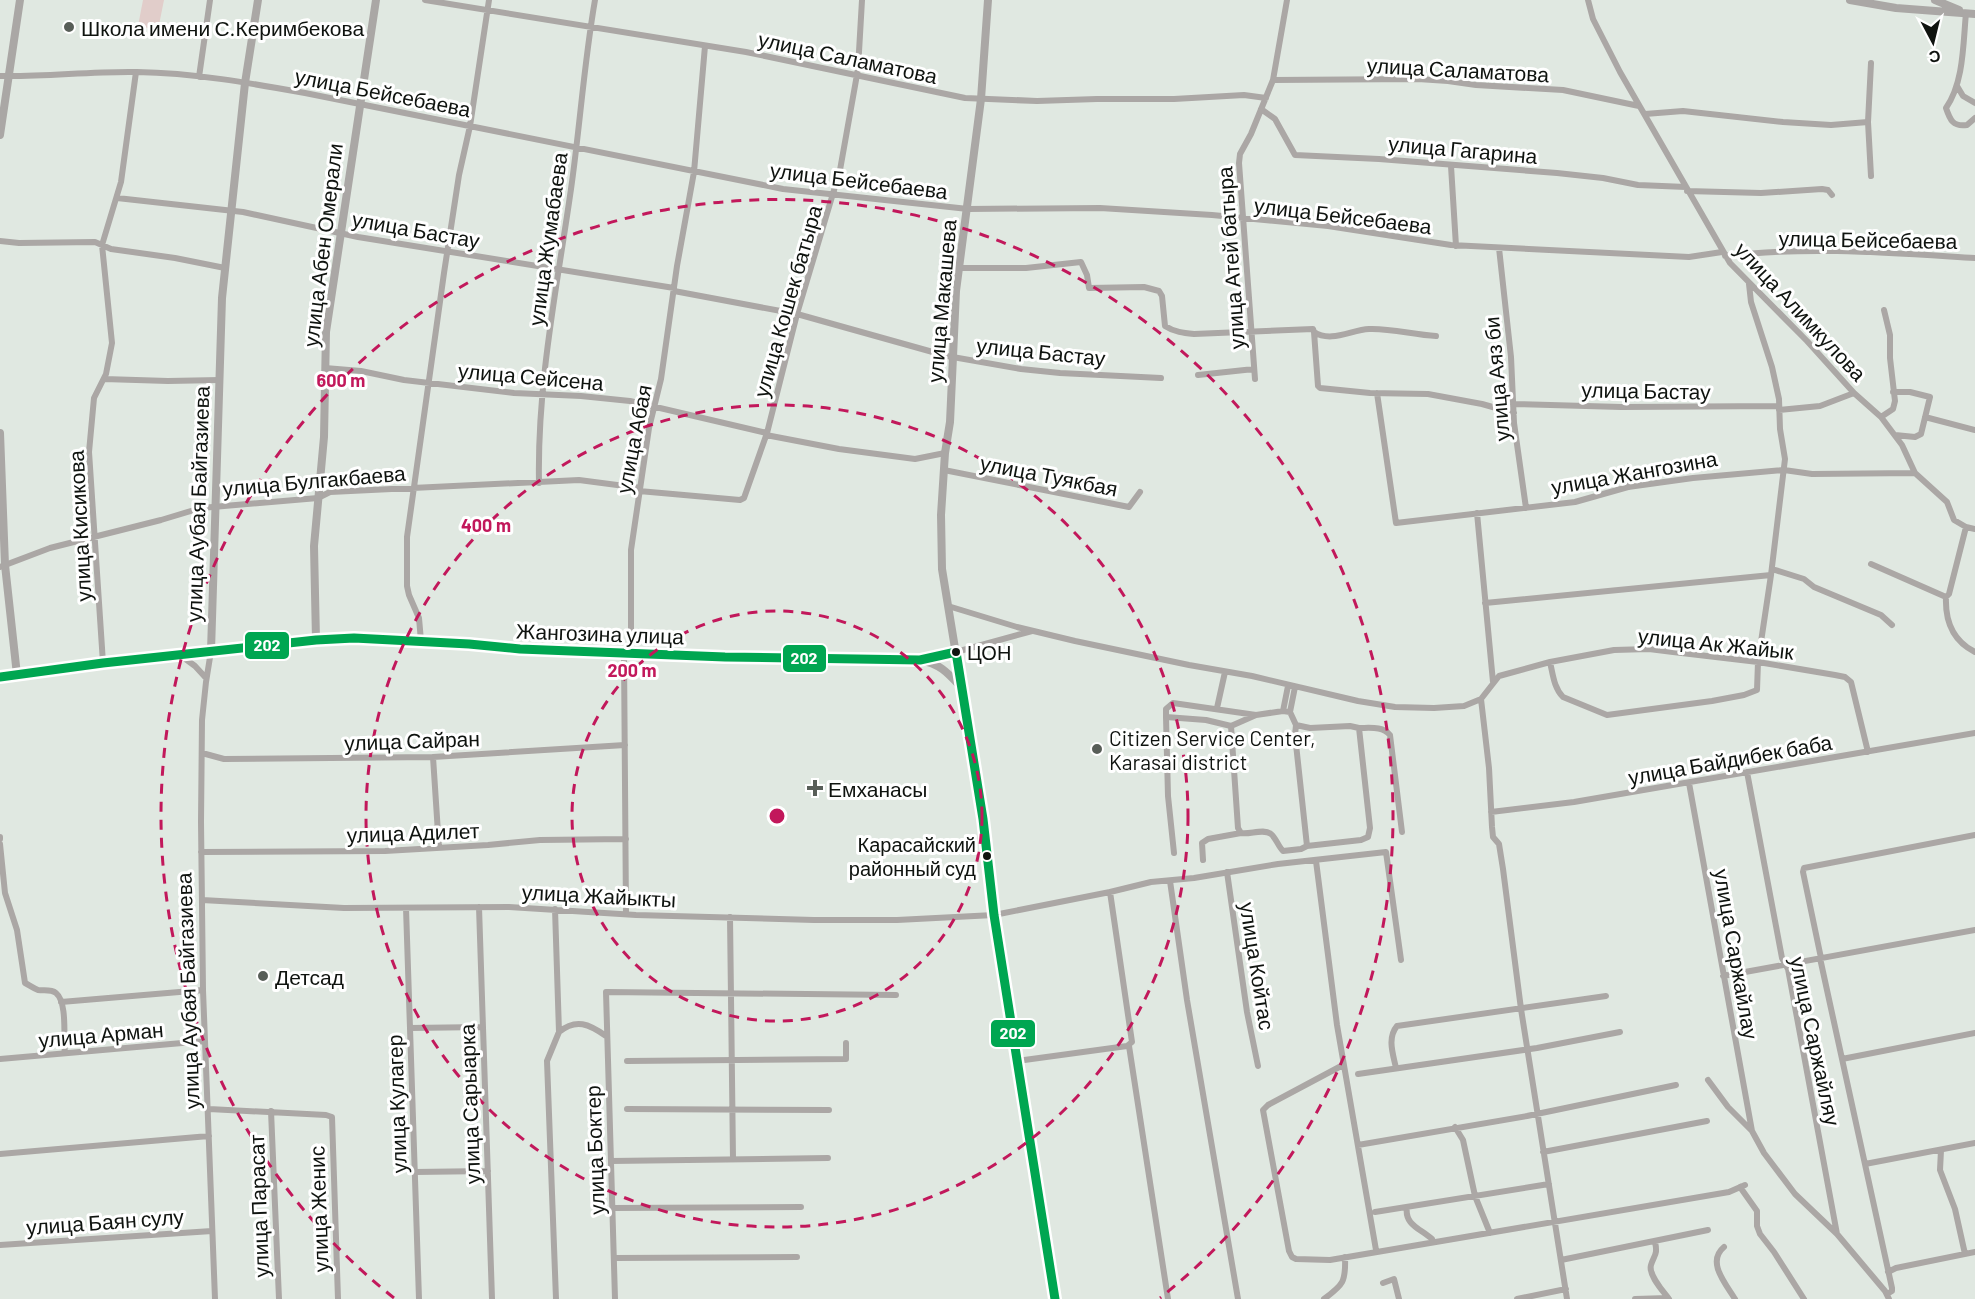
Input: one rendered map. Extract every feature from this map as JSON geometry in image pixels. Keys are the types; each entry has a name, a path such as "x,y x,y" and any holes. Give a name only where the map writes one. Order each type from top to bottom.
{"street":[{"path":"0,135 4,76 20,0"},
{"path":"199,77 210,0"},
{"name":"улица Аубая Байгазиева","path":"214,1299 203,990 202,753 206,679 211,651 214,505 225,268 245,82 258,0"},
{"name":"улица Абен Омерали","path":"316,640 313,572 324,437 326,332 376,0"},
{"name":"улица Саламатова","path":"425,0 785,59 922,90 981,99 1037,101 1174,99 1244,95 1266,98"},
{"path":"421,641 419,618 407,586 406,546 459,175 470,126 489,0"},
{"name":"улица Жумабаева","path":"539,483 538,438 542,395 558,268 577,149 595,0"},
{"name":"улица Кошек батыра","path":"743,500 766,434 797,314 834,194 857,75 862,0"},
{"name":"улица Макашева","path":"988,0 981,99 968,209 958,268 950,422 945,453 941,551 983,819 994,915 1055,1299"},
{"name":"улица Атей батыра","path":"1255,379 1239,163 1240,154 1273,80 1287,0"},
{"name":"улица Алимкулова","path":"1588,0 1593,19 1639,106 1724,254 1749,284 1807,340 1854,393 1881,417 1902,445 1915,473 1947,502 1954,520 1966,527"},
{"path":"1850,0 1901,9 1970,14"},
{"path":"1901,9 1910,0"},
{"path":"1935,0 1970,14"},
{"path":"1970,14 1957,85 1953,98 1946,108 1951,121 1955,124 1967,125 1975,118"},
{"name":"улица Абая","path":"627,913 624,654 629,647 631,637 631,550 649,428 661,379 694,172 705,46"},
{"path":"1871,63 1868,122 1871,176"},
{"name":"улица Бейсебаева","path":"4,76 136,72 245,82 783,189 968,209 1110,208 1243,218 1328,226 1456,246 1689,257 1791,252 1901,253 1975,258"},
{"name":"улица Кисикова","path":"103,663 89,452 94,399 104,379 111,357 112,343 102,245 117,198 127,152 136,72"},
{"name":"улица Саламатова","path":"1273,80 1418,79 1448,81 1476,85 1563,90 1639,106"},
{"path":"1957,85 1963,96 1975,103"},
{"name":"улица Гагарина","path":"1261,109 1275,119 1295,155 1557,173 1638,185 1687,189 1761,193 1822,189 1828,190 1832,195"},
{"path":"1645,114 1683,111 1831,125 1868,122"},
{"path":"1451,166 1456,246"},
{"name":"улица Бастау","path":"117,198 231,211 341,233 558,268 797,314 952,357 1021,369 1161,378"},
{"path":"0,241 95,242 111,249 225,268"},
{"name":"улица Аяз би","path":"1498,248 1526,508"},
{"path":"958,268 1026,268 1081,262 1089,288 1144,287 1159,291 1162,296 1166,326 1171,330 1194,334 1313,329 1314,332 1324,336 1371,329 1436,336"},
{"path":"1550,662 1558,692 1563,697 1606,715 1712,701 1757,690 1758,662 1784,470 1779,408 1772,367 1751,303 1749,284"},
{"path":"1881,417 1893,408 1895,401 1890,335 1884,310"},
{"path":"1314,332 1318,386 1328,390 1428,394 1514,413"},
{"name":"улица Сейсена","path":"325,368 361,371 404,381 630,401 848,451 915,459 945,453"},
{"path":"1198,375 1254,369"},
{"path":"104,379 220,380"},
{"path":"1893,392 1910,392 1930,397 1921,434 1918,437 1895,435"},
{"name":"улица Жангозина","path":"1377,393 1396,523 1575,502 1629,487 1693,478 1784,470 1812,474 1915,473"},
{"name":"улица Бастау","path":"1513,404 1632,408 1779,408 1820,406 1854,393"},
{"path":"1925,417 1975,430"},
{"path":"0,433 2,566 16,675"},
{"name":"улица Туякбая","path":"944,470 1129,507 1140,492"},
{"path":"1628,474 1629,487"},
{"name":"улица Булгакбаева","path":"2,566 50,548 214,505 318,498 330,492 579,480 743,500"},
{"path":"948,606 1032,630 1358,700 1406,707 1464,706 1481,699 1493,682 1477,513"},
{"path":"1975,529 1966,527 1949,594 1946,597 1950,627 1964,646 1975,652"},
{"path":"1871,564 1946,597"},
{"path":"1485,603 1772,572 1804,579 1814,587 1881,615 1892,625"},
{"path":"920,660 1032,630"},
{"name":"Жангозина улица","path":"316,640 354,638 421,641 624,654 920,660"},
{"path":"0,677 103,663 316,640"},
{"name":"улица Ак Жайык","path":"1493,682 1499,676 1550,662 1614,650 1649,649 1758,662 1845,677 1853,686 1868,752"},
{"path":"180,655 195,666 206,679"},
{"path":"920,660 941,667 961,687"},
{"path":"1217,708 1225,672"},
{"path":"1283,711 1291,687"},
{"path":"1291,687 1290,712 1296,725 1295,735 1307,846"},
{"path":"1481,699 1494,837 1499,844 1521,1009 1568,1299"},
{"path":"1174,852 1168,796 1166,709 1173,704 1217,708 1256,715"},
{"path":"1166,717 1206,720 1231,726 1256,715 1290,712"},
{"path":"1296,725 1310,728 1350,726 1387,731 1390,735 1402,832"},
{"path":"1231,726 1240,833"},
{"path":"1203,860 1203,843 1208,839 1240,833 1265,831 1271,834 1283,851 1368,837 1370,828 1359,728"},
{"name":"улица Байдибек баба","path":"1491,812 1574,802 1975,733"},
{"name":"улица Сайран","path":"202,753 224,759 433,757 624,745"},
{"path":"433,757 439,848"},
{"name":"улица Саржайляу","path":"1747,772 1774,923 1782,958 1787,965 1836,1234"},
{"name":"улица Саржайлау","path":"1689,783 1752,1131"},
{"path":"1708,1080 1728,1107 1752,1131 1764,1153 1795,1194 1836,1234 1888,1296 1892,1291 1803,872 1804,868 1975,836"},
{"name":"улица Адилет","path":"201,852 328,852 439,848 540,840 626,839"},
{"path":"0,844 5,893 17,930 25,983 36,989 48,990 57,994 62,1002 65,1053"},
{"name":"улица Жайыкты","path":"202,900 344,908 479,907 814,920 897,920 994,915 1151,882 1386,852 1401,960"},
{"path":"1316,861 1343,1065 1376,1250"},
{"name":"улица Койтас","path":"1227,872 1247,1012 1258,1066"},
{"path":"1170,881 1189,1011 1238,1299"},
{"path":"1110,892 1132,1042 1129,1046 1168,1299"},
{"name":"улица Сарыарка","path":"479,907 492,1299"},
{"name":"улица Кулагер","path":"406,908 419,1299"},
{"path":"555,909 559,1032 547,1061 556,1299"},
{"path":"730,917 734,1159"},
{"path":"1723,976 1975,930"},
{"path":"62,1002 203,990"},
{"name":"улица Боктер","path":"615,1299 606,992 731,994"},
{"path":"731,994 896,995"},
{"path":"1396,1068 1391,1039 1393,1030 1397,1026 1605,996"},
{"path":"559,1032 568,1025 580,1023 606,1036"},
{"path":"410,1028 483,1027"},
{"path":"1358,1074 1537,1048 1620,1032"},
{"path":"1842,1059 1975,1033"},
{"name":"улица Арман","path":"0,1059 205,1041"},
{"path":"627,1061 846,1059 846,1043"},
{"path":"1017,1061 1129,1046"},
{"path":"1343,1065 1268,1105 1263,1110 1275,1182 1292,1257 1304,1260 1345,1257 1729,1192 1742,1186 1756,1210 1760,1234 1804,1299"},
{"path":"1359,1145 1537,1113 1676,1084"},
{"path":"209,1109 271,1112"},
{"path":"627,1109 829,1110"},
{"name":"улица Женис","path":"271,1112 332,1117 338,1299"},
{"name":"улица Парасат","path":"271,1112 279,1299"},
{"path":"1543,1152 1707,1121"},
{"path":"1455,1127 1463,1140 1475,1196 1490,1233"},
{"path":"0,1154 209,1136"},
{"path":"1865,1164 1975,1143"},
{"path":"1941,1150 1940,1170 1955,1209 1965,1254"},
{"path":"611,1161 828,1158"},
{"path":"415,1172 488,1171"},
{"path":"1375,1212 1549,1184"},
{"path":"613,1208 801,1207"},
{"path":"1407,1207 1408,1220 1432,1239 1432,1242"},
{"path":"1561,1260 1708,1230"},
{"name":"улица Баян сулу","path":"0,1245 212,1231"},
{"path":"1655,1242 1656,1258 1651,1265 1651,1272 1668,1298"},
{"path":"1724,1247 1718,1254 1716,1267 1735,1299"},
{"path":"1888,1272 1896,1268 1975,1252"},
{"path":"615,1258 797,1257"},
{"path":"1324,1299 1343,1282 1345,1257"},
{"path":"1383,1283 1394,1279 1399,1299"},
{"path":"1516,1299 1566,1289"},
{"path":"1635,1299 1668,1298"}],"shaded area":[{"path":"143,0 164,0 158,30 138,26"}],"transit line":[{"name":"202","path":"0,677 103,663 354,638 520,649 725,657 920,660 956,652 983,819 994,915 1055,1299"}],"place":[{"name":"Школа имени С.Керимбекова","path":"69,27"},
{"name":"ЦОН","path":"956,652"},
{"name":"Citizen Service Center, Karasai district","path":"1097,749"},
{"name":"Емханасы","path":"815,788"},
{"name":"Карасайский районный суд","path":"987,856"},
{"name":"Детсад","path":"263,976"}]}
